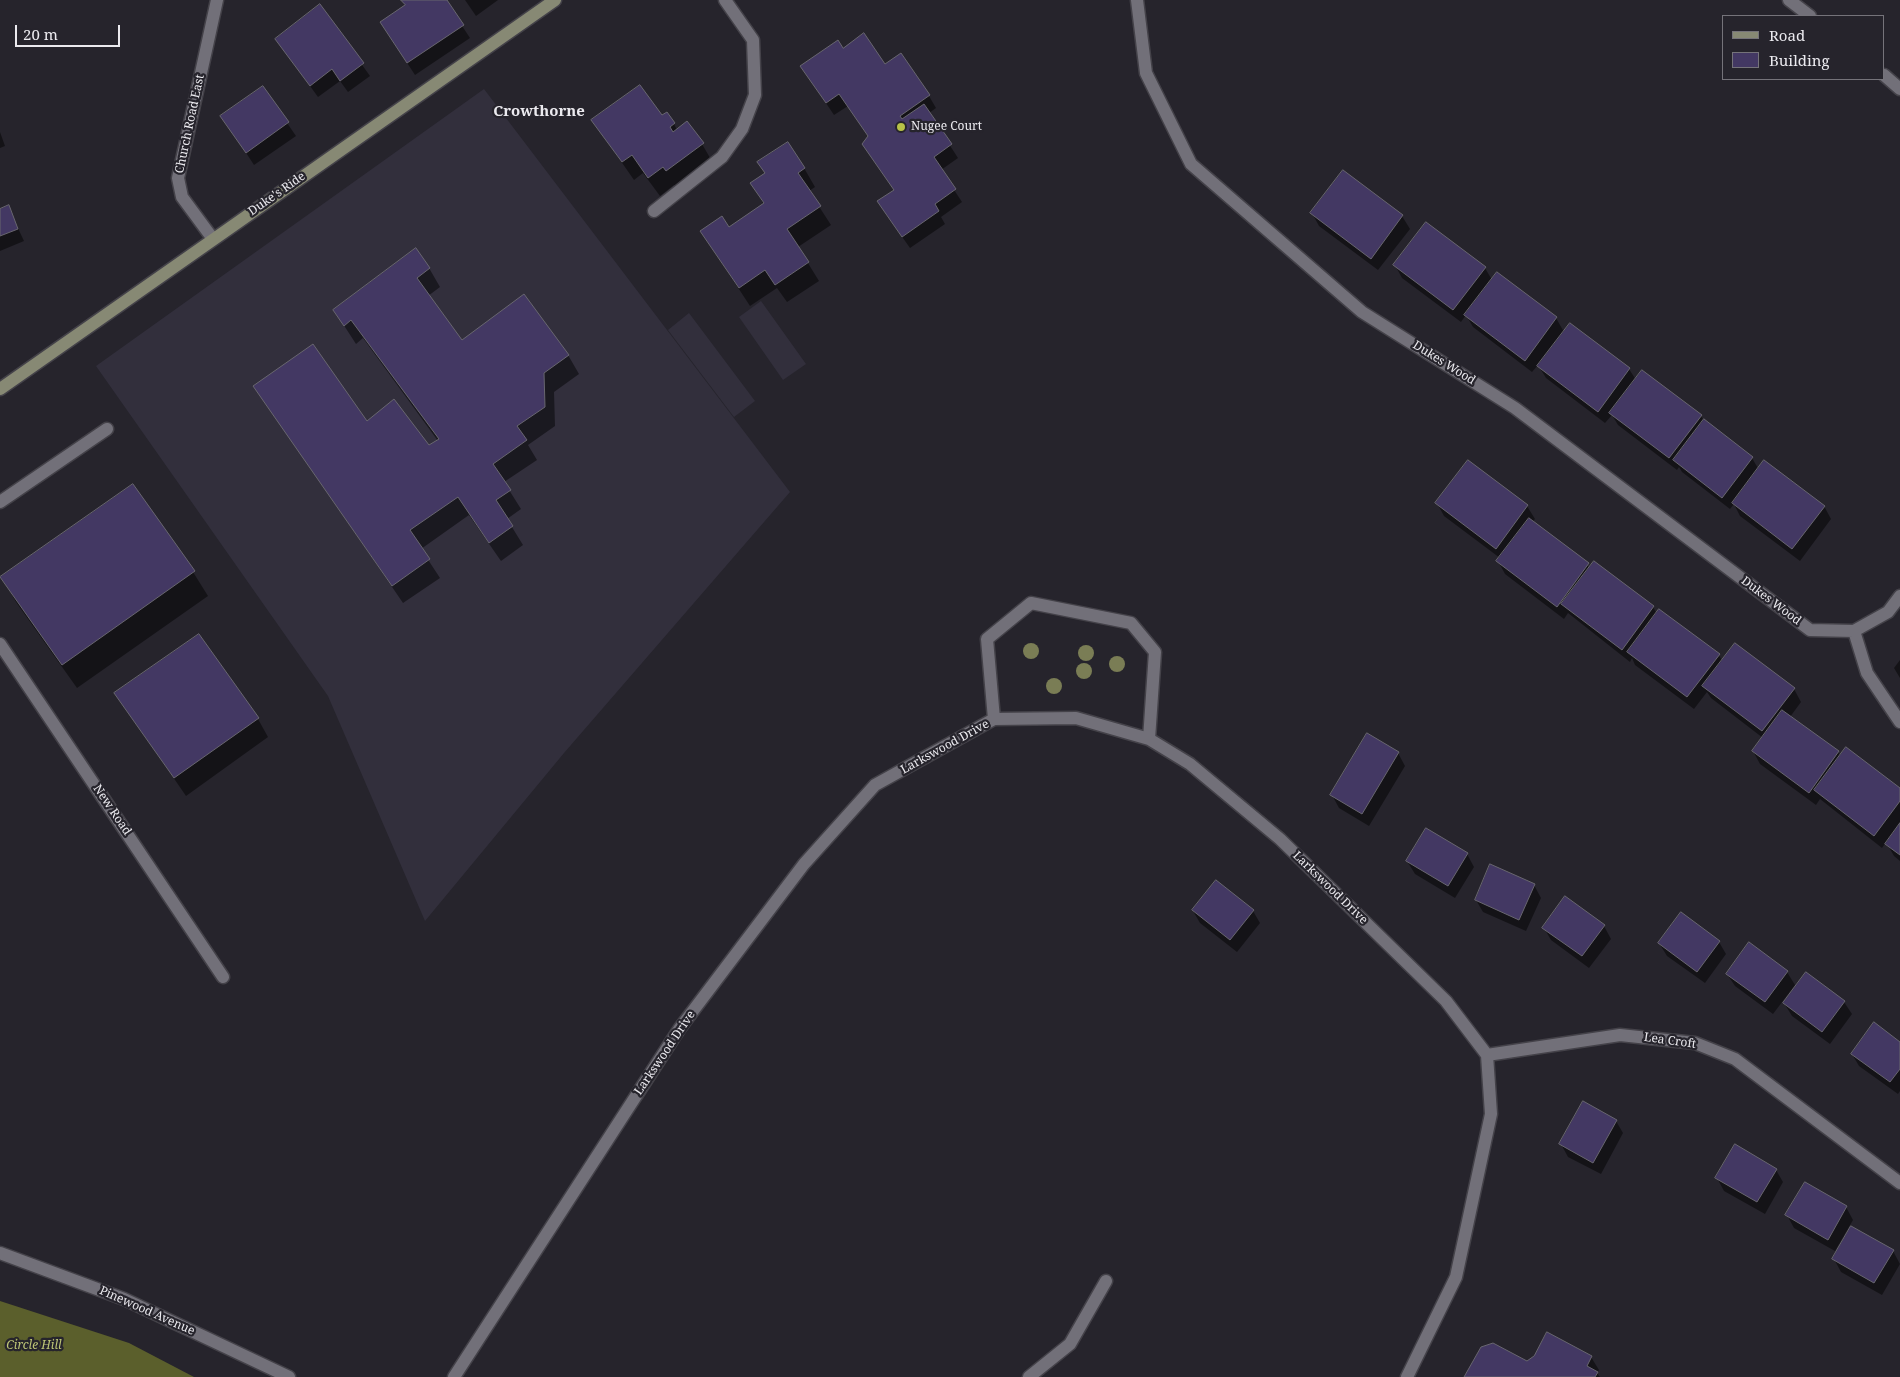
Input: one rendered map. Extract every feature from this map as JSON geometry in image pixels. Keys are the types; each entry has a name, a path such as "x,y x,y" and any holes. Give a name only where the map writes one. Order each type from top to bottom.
{"main road":[{"name":"Duke's Ride","path":"0,389 554,0"}],"street":[{"name":"Church Road East","path":"213,239 182,197 178,178 217,0"},
{"path":"654,211 722,157 742,128 755,95 754,40 725,0"},
{"name":"Dukes Wood","path":"1137,0 1146,74 1191,164 1362,312 1515,408 1810,630 1854,630 1888,612 1900,596"},
{"path":"1789,0 1809,15"},
{"path":"1885,76 1900,88"},
{"path":"0,502 107,429"},
{"path":"994,719 987,639 1031,603 1131,623 1156,652 1149,739"},
{"path":"1854,630 1867,673 1900,722"},
{"name":"New Road","path":"0,644 223,978"},
{"name":"Larkswood Drive","path":"454,1377 680,1028 804,864 875,785 994,719 1076,718 1149,739 1190,764 1280,839 1446,1001 1487,1055"},
{"name":"Lea Croft","path":"1487,1055 1620,1035 1695,1043 1735,1059 1900,1183"},
{"path":"1407,1377 1456,1277 1492,1114 1487,1055"},
{"name":"Pinewood Avenue","path":"0,1253 124,1299 290,1377"},
{"path":"1029,1377 1070,1344 1106,1281"}],"shaded area":[{"path":"484,89 790,492 564,753 425,921 328,696 96,366"},
{"path":"761,301 806,364 783,380 739,317"},
{"path":"689,313 755,401 734,417 668,330"}],"green space":[{"name":"Circle Hill","path":"0,1301 129,1343 194,1377 0,1377"}],"building":[{"path":"401,0 447,0 464,25 407,63 380,22 405,5"},
{"path":"320,4 364,63 340,81 332,69 310,86 275,39"},
{"name":"Nugee Court","path":"864,33 885,64 901,53 930,95 900,116 902,119 924,104 952,144 934,157 956,189 935,204 939,211 902,237 877,201 894,190 862,144 868,136 839,94 826,103 800,66 838,40 843,48"},
{"path":"640,85 662,115 667,112 675,123 670,127 673,132 687,121 704,143 666,171 663,167 648,178 632,155 622,162 591,120"},
{"path":"263,86 289,122 246,153 220,116"},
{"path":"788,142 805,168 798,173 821,206 787,229 809,262 775,285 765,270 739,288 700,231 722,216 729,227 764,203 750,183 765,173 757,162"},
{"path":"1343,170 1403,215 1371,259 1310,213"},
{"path":"9,205 18,229 0,236 0,209"},
{"path":"1426,222 1486,267 1453,310 1393,265"},
{"path":"416,248 430,268 417,278 462,340 524,294 569,355 544,373 545,407 517,426 527,440 493,464 511,490 496,500 513,526 489,543 458,497 410,530 430,559 392,586 253,386 313,344 367,421 394,399 429,445 439,439 351,320 344,326 333,310"},
{"path":"1497,272 1557,317 1525,361 1464,315"},
{"path":"1570,323 1630,368 1598,412 1537,366"},
{"path":"1642,370 1702,415 1669,458 1609,413"},
{"path":"1704,419 1753,457 1722,498 1673,460"},
{"path":"1468,460 1528,505 1496,549 1435,503"},
{"path":"1764,460 1825,506 1792,549 1732,503"},
{"path":"133,484 195,571 62,665 0,577"},
{"path":"1529,518 1589,563 1557,607 1496,561"},
{"path":"1594,561 1654,606 1622,650 1561,604"},
{"path":"1659,609 1720,654 1687,697 1627,652"},
{"path":"199,634 259,718 174,778 114,693"},
{"path":"1735,643 1795,688 1762,731 1702,686"},
{"path":"1782,710 1839,751 1809,793 1752,751"},
{"path":"1367,733 1399,752 1362,814 1330,795"},
{"path":"1846,747 1900,788 1900,801 1874,836 1814,790"},
{"path":"1900,823 1900,855 1885,844"},
{"path":"1426,828 1468,853 1448,886 1406,861"},
{"path":"1490,864 1535,884 1519,920 1475,900"},
{"path":"1216,880 1254,910 1230,940 1192,910"},
{"path":"1565,896 1605,925 1582,956 1542,928"},
{"path":"1681,912 1720,941 1697,972 1658,943"},
{"path":"1749,942 1788,971 1765,1002 1726,974"},
{"path":"1806,972 1845,1001 1822,1032 1783,1003"},
{"path":"1874,1022 1900,1042 1900,1069 1890,1082 1851,1054"},
{"path":"1583,1101 1617,1120 1593,1163 1559,1144"},
{"path":"1735,1144 1777,1169 1757,1202 1715,1178"},
{"path":"1805,1182 1847,1206 1828,1240 1785,1215"},
{"path":"1851,1226 1894,1250 1874,1283 1832,1259"},
{"path":"1547,1332 1592,1356 1587,1366 1598,1372 1595,1377 1464,1377 1481,1347 1493,1343 1527,1361 1534,1356"}],"place":[{"name":"Nugee Court","path":"901,127"}],"district":[{"name":"Crowthorne","path":"539,112"}]}
